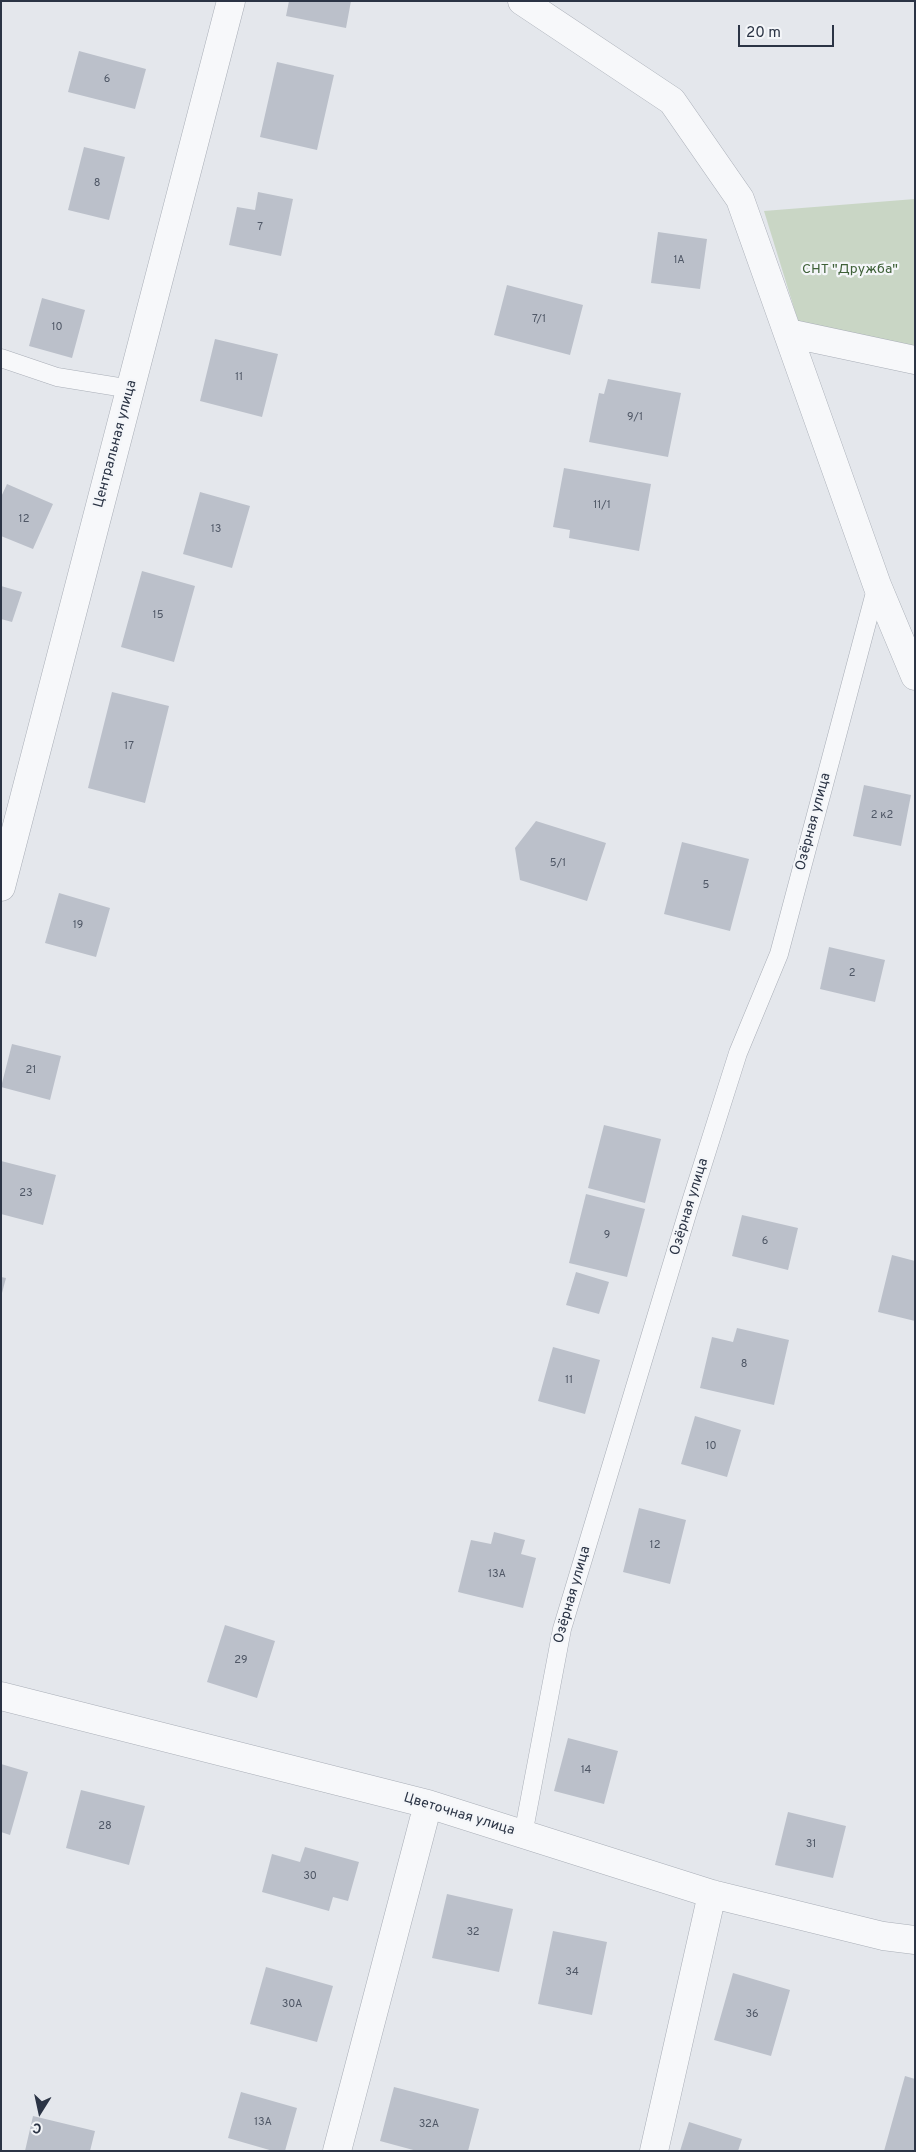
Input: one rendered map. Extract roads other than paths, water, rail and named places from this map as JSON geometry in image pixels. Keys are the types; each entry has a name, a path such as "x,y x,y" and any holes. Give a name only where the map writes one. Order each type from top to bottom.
{"street":[{"name":"Центральная улица","path":"1,887 231,1"},
{"path":"522,1 672,101 740,199 877,585 915,676"},
{"path":"788,333 915,360"},
{"name":"Цветочная улица","path":"1,1696 428,1804 712,1894 884,1936 915,1940"},
{"path":"337,2151 428,1804"},
{"path":"654,2151 712,1894"}],"lane":[{"path":"1,358 57,377 131,389"},
{"name":"Озёрная улица","path":"523,1834 562,1629 688,1211 738,1053 778,954 877,585"}],"park label":[{"name":"СНТ \"Дружба\"","path":"850,270"}]}
